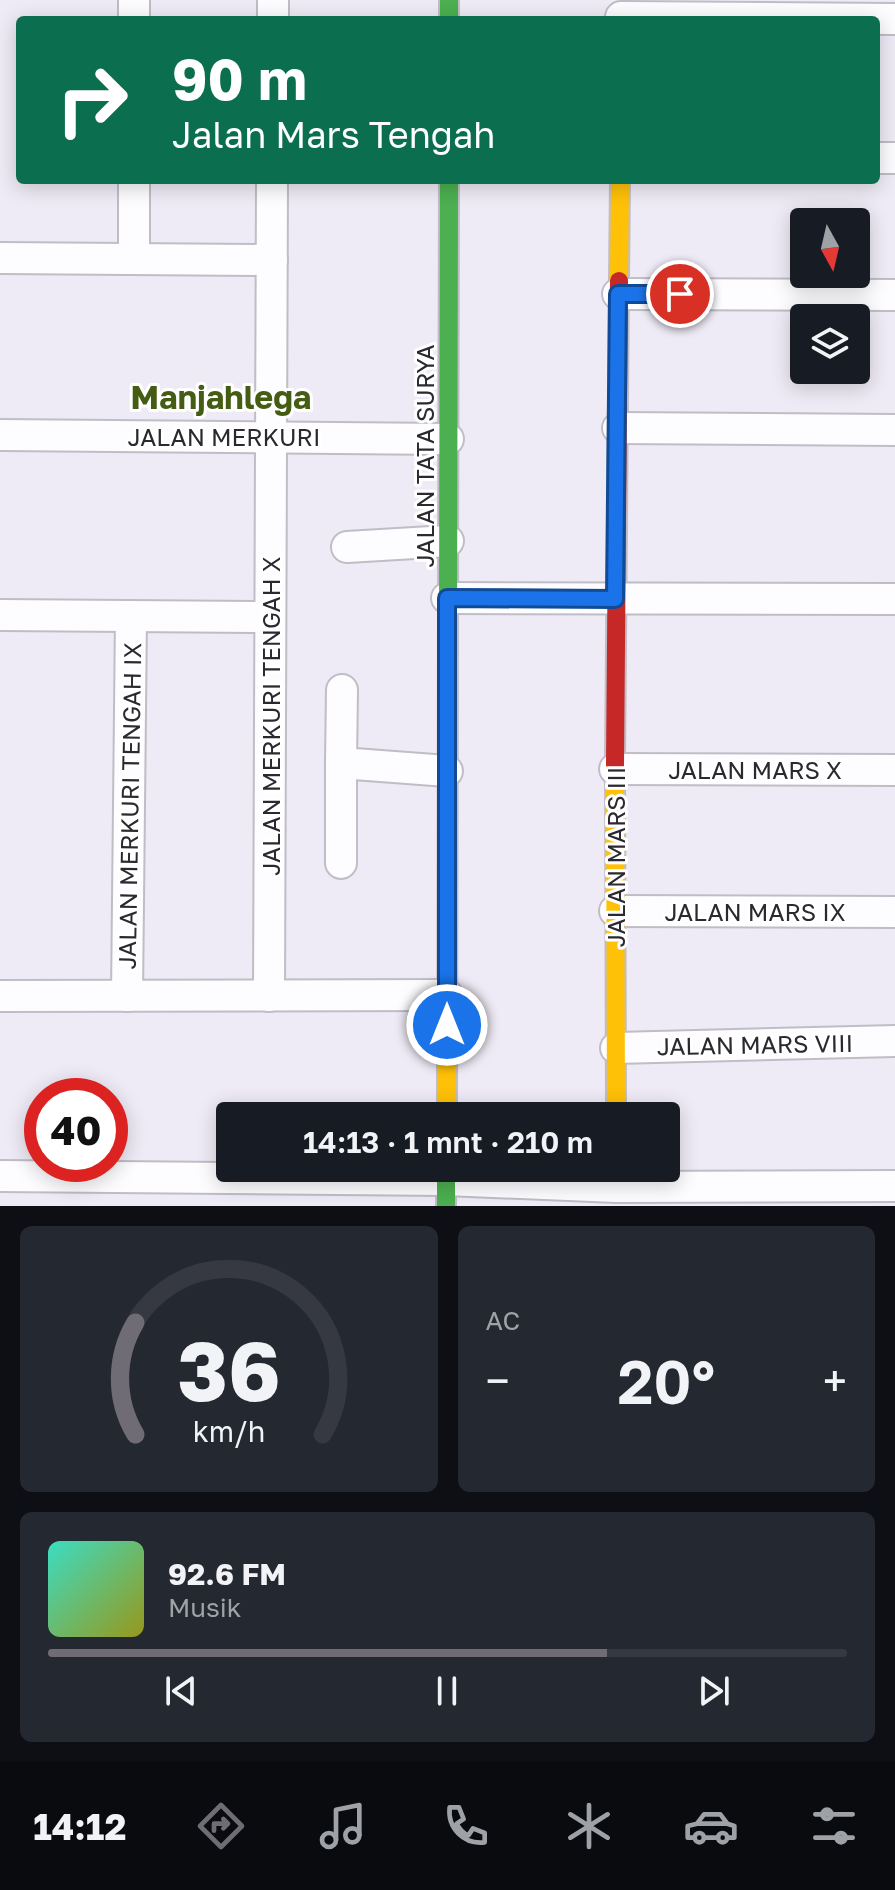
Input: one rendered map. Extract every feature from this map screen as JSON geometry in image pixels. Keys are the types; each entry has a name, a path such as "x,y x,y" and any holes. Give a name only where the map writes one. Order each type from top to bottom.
{"street":[{"path":"622,12 778,16"},
{"path":"134,184 134,259"},
{"name":"JALAN MERKURI TENGAH X","path":"269,996 272,184"},
{"name":"JALAN TATA SURYA","path":"447,1102 449,184"},
{"name":"JALAN MARS III","path":"616,1102 615,599 620,184"},
{"path":"0,258 272,260"},
{"path":"618,294 895,295"},
{"path":"618,428 895,430"},
{"name":"JALAN MERKURI","path":"0,435 448,439"},
{"path":"347,547 448,541"},
{"path":"447,598 895,599"},
{"path":"0,615 270,617"},
{"name":"JALAN MERKURI TENGAH IX","path":"127,996 131,616"},
{"path":"341,863 342,690"},
{"path":"341,763 447,771"},
{"name":"JALAN MARS X","path":"615,769 895,770"},
{"name":"JALAN MARS IX","path":"615,911 895,912"},
{"path":"0,996 447,995"},
{"name":"JALAN MARS VIII","path":"616,1048 895,1041"},
{"path":"0,1176 616,1187 895,1186"}],"traffic: fast":[{"path":"449,0 449,16"},
{"path":"448,621 449,184"},
{"path":"446,1182 446,1206"}],"traffic: slow":[{"path":"619,281 620,184"},
{"path":"447,1102 448,621"},
{"path":"615,765 616,1102"}],"traffic: jam":[{"path":"615,765 619,281"}],"district":[{"name":"Manjahlega","path":"221,397"}],"route":[{"path":"447,1025 447,598 615,599 618,294 680,294"}]}
